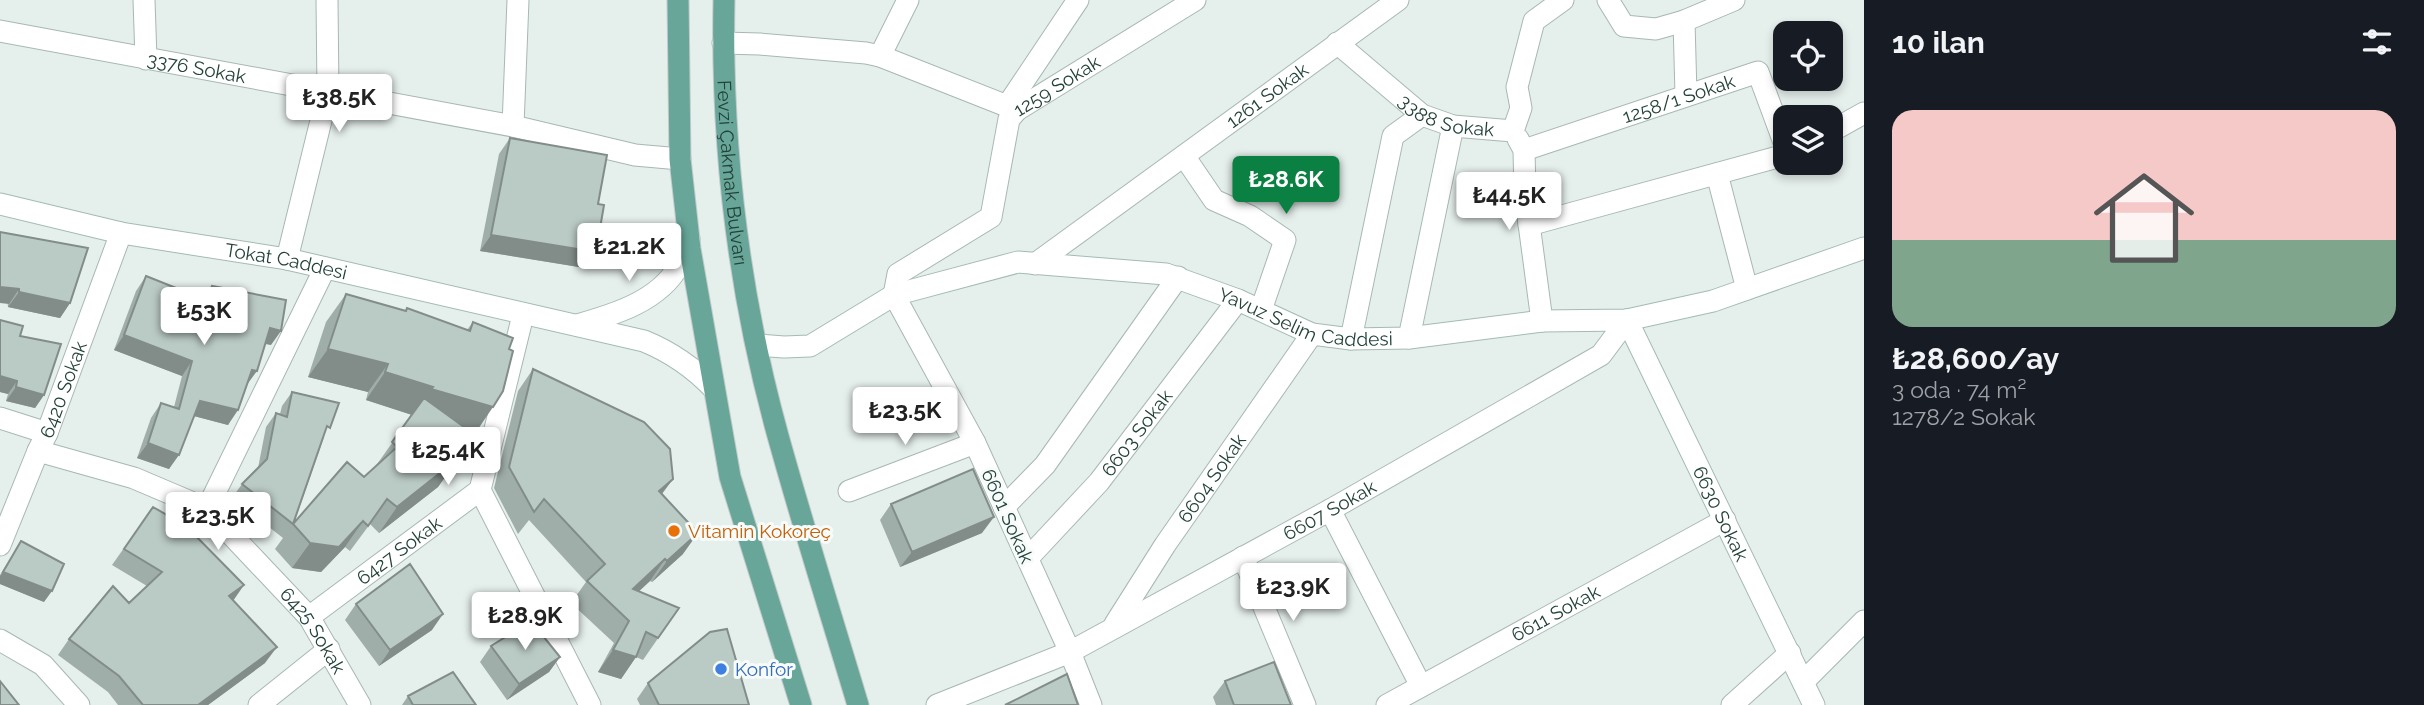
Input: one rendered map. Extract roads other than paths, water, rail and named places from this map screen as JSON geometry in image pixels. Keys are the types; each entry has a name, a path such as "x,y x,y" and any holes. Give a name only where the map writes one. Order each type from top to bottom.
{"main road":[{"path":"678,0 680,159 689,239 714,390 730,477 801,705"},
{"name":"Fevzi Çakmak Bulvarı","path":"724,0 725,108 734,216 757,345 777,434 858,705"}],"street":[{"path":"144,0 146,59"},
{"path":"287,260 328,92 327,0"},
{"path":"513,126 518,0"},
{"path":"880,57 908,0"},
{"path":"723,43 866,53 1012,108 1078,0"},
{"name":"1259 Sokak","path":"894,295 898,274 991,217 1012,108 1195,0"},
{"name":"1261 Sokak","path":"1035,264 1398,0"},
{"name":"3388 Sokak","path":"1337,43 1422,115 1453,126 1513,131 1521,108 1517,87 1534,21 1563,0"},
{"path":"1608,0 1624,26 1657,29 1734,0"},
{"path":"1684,21 1686,95"},
{"name":"3376 Sokak","path":"0,31 513,126 635,155 680,159"},
{"name":"1258/1 Sokak","path":"1524,150 1758,72 1773,113"},
{"path":"1843,125 1864,113"},
{"path":"1351,339 1393,136 1422,115"},
{"path":"1409,338 1453,126"},
{"path":"1513,131 1524,150 1525,194 1542,321"},
{"path":"1184,156 1214,200 1250,216 1286,240 1261,310"},
{"path":"1529,225 1773,158"},
{"path":"1717,174 1747,289"},
{"name":"Tokat Caddesi","path":"0,204 121,233 325,268 631,338 656,346 693,369 714,390"},
{"name":"6420 Sokak","path":"0,545 121,233"},
{"path":"571,326 631,307 659,289 678,267 689,239"},
{"name":"Yavuz Selim Caddesi","path":"757,345 810,346 894,295 1018,262 1166,274 1238,300 1312,334 1351,339 1409,338 1542,321 1628,320 1713,301 1864,248"},
{"path":"207,509 325,268"},
{"path":"1004,507 1045,466 1178,277"},
{"name":"6601 Sokak","path":"894,295 975,443 1070,652 1091,705"},
{"name":"6603 Sokak","path":"1028,558 1099,482 1238,300"},
{"path":"523,315 480,490 590,705"},
{"name":"6607 Sokak","path":"937,705 1070,652 1330,510 1601,355 1628,320"},
{"name":"6630 Sokak","path":"1628,320 1814,705"},
{"name":"6604 Sokak","path":"1114,626 1165,545 1312,334"},
{"name":"6425 Sokak","path":"0,418 42,442 207,509 309,617 360,705"},
{"path":"849,491 975,443"},
{"name":"6427 Sokak","path":"309,617 480,490"},
{"path":"1330,510 1407,698"},
{"name":"6611 Sokak","path":"1407,698 1725,520"},
{"path":"1243,557 1305,705"},
{"path":"1802,682 1864,621"},
{"path":"0,640 43,665 79,705"},
{"path":"259,705 329,649"},
{"path":"1732,705 1790,653"}],"place":[{"name":"Vitamin Kokoreç","path":"674,531"},
{"name":"Konfor","path":"721,669"}]}
